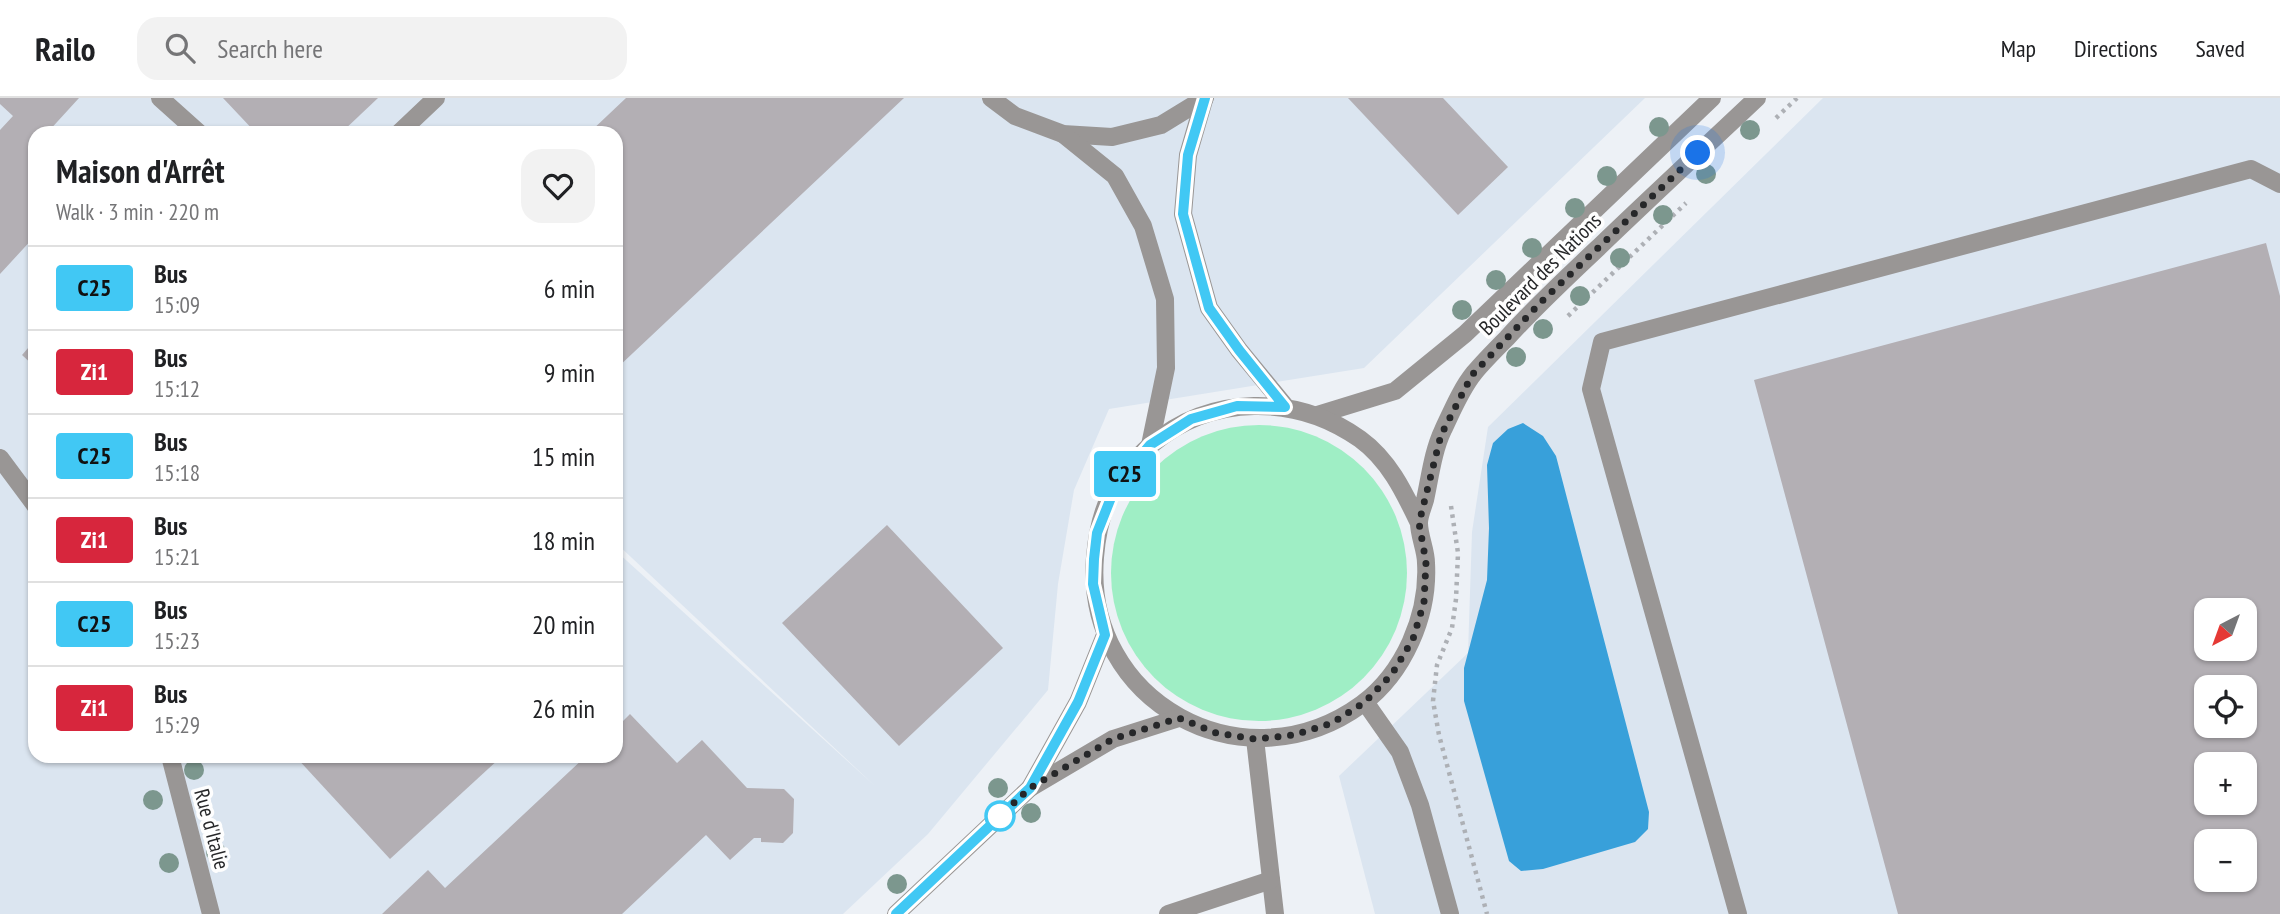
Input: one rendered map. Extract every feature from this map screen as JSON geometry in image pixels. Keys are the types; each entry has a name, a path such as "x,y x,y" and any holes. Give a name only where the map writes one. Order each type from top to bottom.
{"street":[{"path":"160,98 191,126"},
{"path":"406,126 436,98"},
{"path":"992,98 1015,116 1063,134 1112,137 1161,125 1204,99"},
{"name":"Boulevard des Nations","path":"1317,415 1395,391 1465,334 1712,98"},
{"name":"Boulevard des Nations","path":"1419,523 1441,435 1472,375 1541,302 1757,98"},
{"path":"1204,99 1188,155 1183,214 1209,308 1285,407"},
{"path":"1063,134 1115,176 1143,226 1165,299 1166,368 1150,445"},
{"path":"1738,914 1591,389 1602,342 2252,169 2280,184"},
{"path":"1237,406 1285,407 1317,415 1362,440 1397,477 1419,523 1426,562 1424,602 1413,639 1392,674 1365,702 1332,723 1294,735 1255,739 1216,733 1179,718 1135,683 1105,635 1093,584 1097,533 1116,485 1150,445 1191,419 1237,406"},
{"path":"0,458 28,496"},
{"path":"1030,788 1078,702 1105,635"},
{"path":"1365,702 1400,752 1420,805 1450,914"},
{"path":"896,914 1030,788 1113,739 1179,718"},
{"path":"1255,739 1275,914"},
{"name":"Rue d'Italie","path":"172,763 211,914"},
{"path":"1168,914 1271,880"}],"path":[{"path":"1768,126 1797,98"},
{"path":"1558,325 1688,202"},
{"path":"1450,502 1458,553 1456,599 1452,628 1437,665 1433,701 1439,736 1487,914"}],"shaded area":[{"path":"0,98 1645,98 1364,368 1109,409 1074,490 1058,584 1048,690 928,834 843,914 0,914"},
{"path":"1823,98 2280,98 2280,914 1375,914 1339,776 1468,653 1472,532 1488,427"}],"green space":[{"path":"1259,425 1288,428 1329,443 1353,459 1373,479 1395,516 1404,544 1407,573 1404,602 1389,643 1373,667 1353,687 1316,709 1288,718 1259,721 1230,718 1189,703 1165,687 1145,667 1123,630 1114,602 1111,573 1114,544 1129,503 1145,479 1165,459 1202,437 1230,428"}],"water":[{"path":"1523,423 1543,436 1556,456 1649,812 1648,829 1635,842 1543,869 1521,871 1509,861 1464,701 1464,668 1487,580 1487,465 1493,443 1508,429"}],"building":[{"path":"0,98 79,98 53,126 28,126 28,244 0,274 0,130 13,116 0,104"},
{"path":"223,98 378,98 348,126 249,126"},
{"path":"626,98 904,98 623,362 623,126 596,126"},
{"path":"1348,98 1443,98 1508,167 1458,215"},
{"path":"2266,243 2280,296 2280,914 1898,914 1754,380"},
{"path":"28,348 28,361 22,355"},
{"path":"887,525 1003,648 899,746 782,623"},
{"path":"630,714 677,763 702,740 747,788 784,789 794,799 793,833 783,843 761,842 761,838 754,838 730,860 706,835 622,914 382,914 428,870 445,888 579,763 623,763 623,721"},
{"path":"301,763 495,763 390,859"}],"bus line":[{"name":"C25","path":"896,914 1030,788 1078,702 1105,635 1093,584 1094,559 1097,533 1116,485 1150,445 1191,419 1237,406 1285,407 1209,308 1183,214 1188,155 1205,98"}],"route":[{"path":"1000,816 993,822 1030,788 1113,739 1179,718 1216,733 1255,739 1294,735 1332,723 1365,702 1392,674 1413,639 1424,602 1426,562 1419,523 1441,435 1472,375 1541,302 1698,153"}]}
